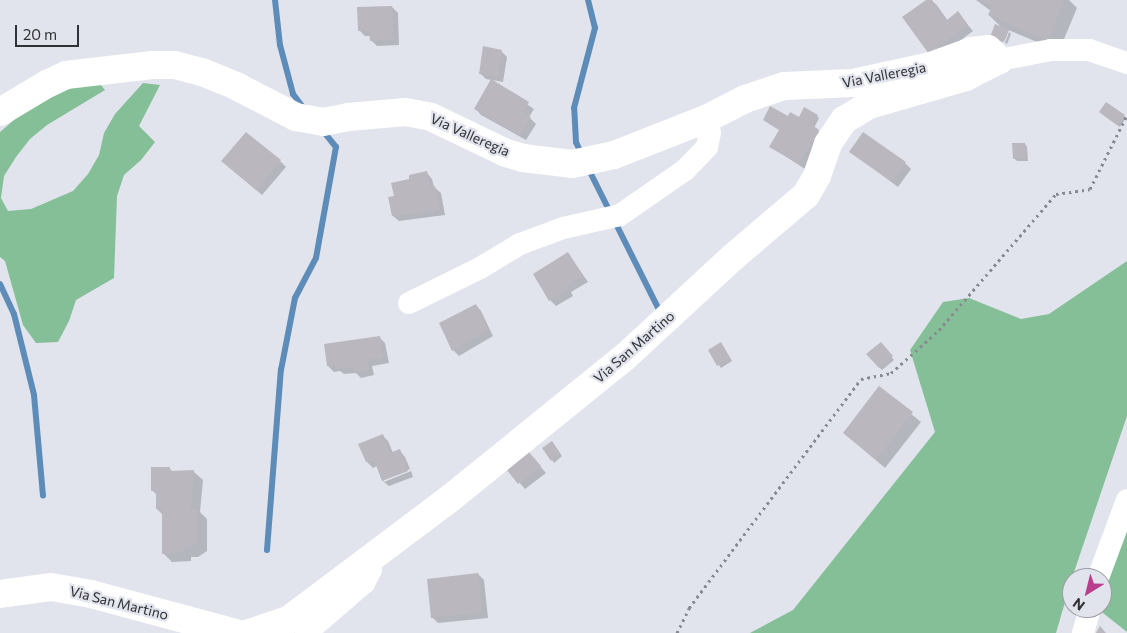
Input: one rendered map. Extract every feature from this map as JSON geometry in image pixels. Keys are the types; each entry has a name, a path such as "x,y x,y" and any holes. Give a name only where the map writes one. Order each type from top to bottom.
{"street":[{"name":"Via Valleregia","path":"0,112 66,75 152,65 175,65 202,72 236,86 296,117 323,122 348,117 406,112 431,117 515,156 572,164 614,155 706,119 745,99 784,86 853,83 931,66 972,51 988,49 999,60"},
{"path":"999,60 1051,50 1089,50 1127,63"},
{"name":"Via San Martino","path":"249,633 288,620 366,559 452,497 626,356 732,258 806,195 817,176 828,144 844,120 870,106 966,77 999,60"},
{"path":"409,303 480,268 520,244 562,228 620,215 685,170 706,147 710,133 706,119"},
{"path":"1102,568 1127,500"},
{"path":"306,633 364,583 371,570 366,559"},
{"name":"Via San Martino","path":"0,594 51,587 91,594 236,633"},
{"path":"1083,633 1087,618"}],"path":[{"path":"677,633 689,608 861,379 890,373 939,330 1056,194 1090,190 1127,115"}],"green space":[{"path":"96,79 105,90 47,125 30,139 16,157 4,176 1,198 8,211 31,209 73,191 88,174 99,155 104,133 115,114 143,83 160,85 139,126 155,142 141,160 124,175 117,196 114,278 76,300 69,321 58,342 36,343 23,325 5,261 0,257 0,132 28,108 61,90"},
{"path":"1127,261 1127,416 1075,568 1062,568 1062,612 1056,633 750,633 793,610 935,432 910,350 943,302 969,298 1021,319 1049,314"},
{"path":"1127,526 1127,632 1109,618 1112,618 1111,568"}],"building":[{"path":"926,0 932,0 947,20 958,11 968,25 929,54 902,17"},
{"path":"978,0 1064,0 1048,40 988,15 992,6"},
{"path":"392,6 394,40 370,41 369,31 358,31 357,7"},
{"path":"995,24 1009,30 1004,42 990,37"},
{"path":"483,46 502,50 498,77 479,74"},
{"path":"491,79 529,102 523,113 531,117 520,136 474,109"},
{"path":"1106,102 1125,115 1117,125 1099,112"},
{"path":"770,106 788,116 790,112 799,117 804,107 818,115 812,125 819,130 799,164 769,147 779,130 763,120"},
{"path":"246,132 281,160 256,190 221,161"},
{"path":"863,132 906,162 892,182 849,152"},
{"path":"1012,143 1025,143 1026,158 1013,159"},
{"path":"427,171 430,187 435,186 440,210 392,216 388,197 394,196 391,183 409,179 409,175"},
{"path":"568,252 583,276 566,286 568,289 549,301 533,274"},
{"path":"476,304 488,330 452,351 439,323"},
{"path":"380,336 383,358 367,360 369,370 354,373 353,367 337,369 336,365 327,366 324,344"},
{"path":"721,342 730,358 717,366 708,350"},
{"path":"881,342 893,356 879,368 866,354"},
{"path":"879,386 913,412 876,460 843,433"},
{"path":"383,434 390,453 400,449 408,471 382,481 374,460 366,462 358,444"},
{"path":"552,441 560,453 551,461 542,448"},
{"path":"528,451 541,466 518,484 506,469"},
{"path":"151,467 170,467 170,471 194,470 191,509 198,509 198,542 189,548 183,549 183,552 162,554 162,509 156,509 156,491 151,491"},
{"path":"478,573 482,612 431,618 427,579"},
{"path":"1100,626 1106,633 1096,633"}],"waterway":[{"path":"275,0 280,45 293,94 306,111"},
{"path":"582,155 576,142 574,108 595,28 588,0"},
{"path":"267,550 281,370 295,298 316,258 336,147 322,130"},
{"path":"587,166 658,308"},
{"path":"0,284 14,314 34,395 43,496"}]}
